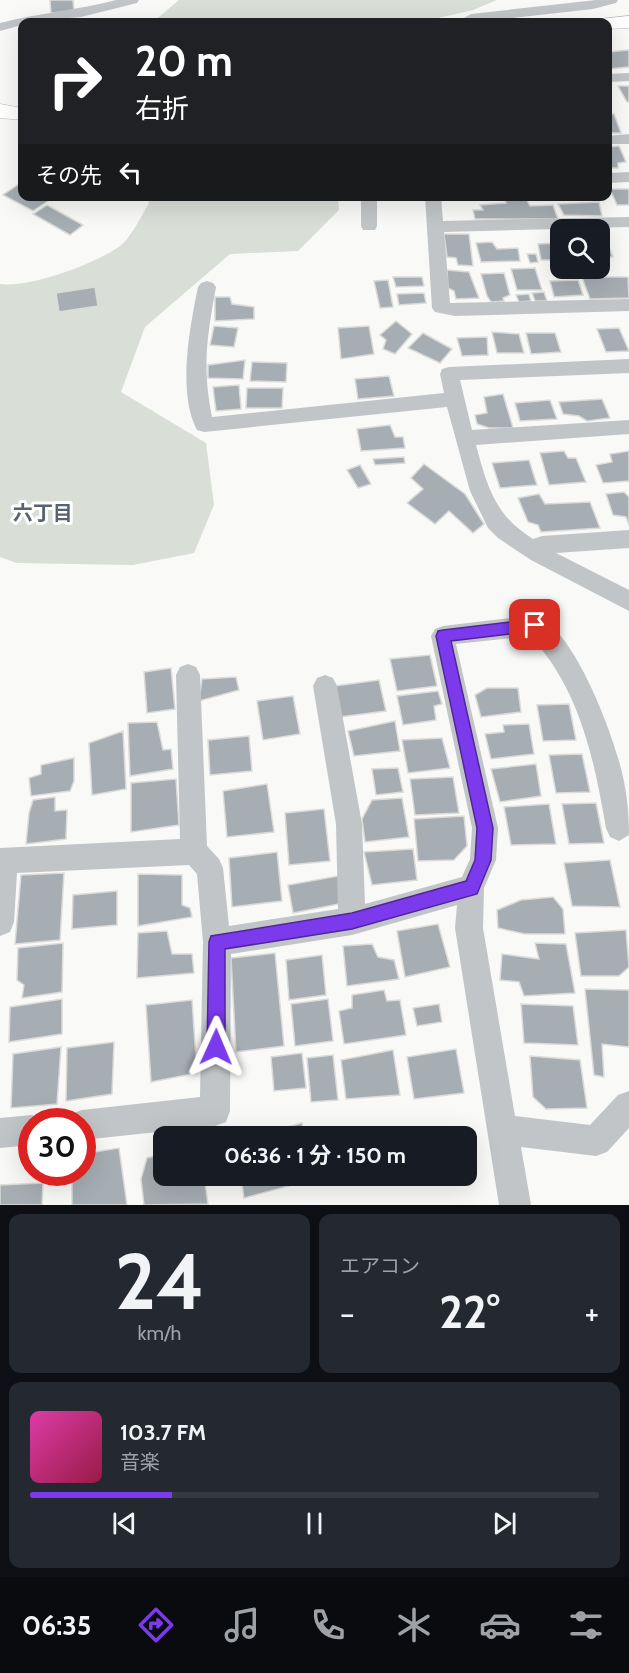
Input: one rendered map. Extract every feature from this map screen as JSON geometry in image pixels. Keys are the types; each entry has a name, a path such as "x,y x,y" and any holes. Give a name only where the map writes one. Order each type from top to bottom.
{"highway":[{"path":"612,23 629,22"},
{"path":"0,111 18,113"}],"street":[{"path":"35,18 81,13 132,0"},
{"path":"471,18 564,4 611,0"},
{"path":"0,27 18,22"},
{"path":"612,78 629,77"},
{"path":"612,140 629,139"},
{"path":"612,178 629,177"},
{"path":"369,201 369,226"},
{"path":"433,201 441,308 455,310 629,305"},
{"path":"435,228 629,222"},
{"path":"207,287 196,345 196,389 204,425 456,399"},
{"path":"629,366 449,374 481,496 496,523 534,550 629,601"},
{"path":"466,438 629,427"},
{"path":"534,550 542,545 629,539"},
{"path":"515,1205 504,1130 485,1038 469,928 471,888 483,860 485,828 443,636 535,625 555,646 577,682 606,758 619,828"},
{"path":"96,1124 215,1111 217,942 210,868 194,852 188,675"},
{"path":"325,686 349,824 352,921"},
{"path":"0,922 3,861 194,852"},
{"path":"217,942 352,921 471,888"},
{"path":"504,1130 596,1141 629,1106"},
{"path":"0,1133 18,1131"}],"shaded area":[{"path":"179,0 497,0 473,10 438,18 158,18"},
{"path":"148,201 338,201 339,210 298,251 230,254 145,327 121,392 206,443 214,505 194,553 133,565 17,563 0,557 0,284 45,278 79,267 109,253 124,243"}],"building":[{"path":"50,0 73,0 74,11 51,13"},
{"path":"629,50 629,67 612,69 612,52"},
{"path":"618,86 629,86 629,102 627,102"},
{"path":"612,114 614,114 621,133 612,133"},
{"path":"619,146 626,162 618,163 618,168 612,168 612,147"},
{"path":"18,185 18,201 48,201 33,211 3,195"},
{"path":"612,189 629,189 629,205 617,205"},
{"path":"505,201 528,201 530,206 553,205 558,219 475,219 473,210 483,210 480,205 506,203"},
{"path":"599,202 602,216 564,215 558,204"},
{"path":"47,205 83,225 70,235 33,214"},
{"path":"444,234 469,234 473,266 458,265 456,258 447,257"},
{"path":"492,242 497,249 518,248 520,261 481,262 476,243"},
{"path":"550,243 550,260 541,260 538,244"},
{"path":"527,254 536,254 538,262 530,263"},
{"path":"535,268 542,290 517,290 511,269"},
{"path":"447,270 469,272 479,298 456,299 454,291 448,288"},
{"path":"504,273 510,295 503,298 504,301 491,302 481,274"},
{"path":"393,277 422,277 424,286 396,287"},
{"path":"628,277 629,298 590,299 583,279"},
{"path":"388,280 393,307 380,308 374,281"},
{"path":"578,280 583,295 554,297 550,281"},
{"path":"95,287 98,306 59,312 56,293"},
{"path":"544,292 547,301 535,301 532,293"},
{"path":"424,293 426,303 399,305 397,294"},
{"path":"529,294 531,301 519,302 516,295"},
{"path":"215,297 230,297 232,304 254,307 254,319 215,321"},
{"path":"396,321 412,334 395,354 383,349 386,340 380,335"},
{"path":"214,326 238,328 234,347 210,345"},
{"path":"369,326 374,354 341,359 338,328"},
{"path":"619,328 629,351 606,352 597,329"},
{"path":"492,332 519,334 524,353 497,353"},
{"path":"423,333 452,349 440,363 408,348"},
{"path":"526,333 555,333 561,352 531,354"},
{"path":"487,337 488,355 462,356 457,338"},
{"path":"245,360 243,379 208,378 208,365"},
{"path":"252,362 287,363 286,382 250,381"},
{"path":"389,376 394,396 358,399 355,379"},
{"path":"239,385 241,409 216,411 213,387"},
{"path":"247,388 283,388 282,408 246,408"},
{"path":"503,394 513,428 489,428 477,424 475,415 487,413 484,397"},
{"path":"602,399 610,418 587,421 579,416 563,414 559,402"},
{"path":"550,400 557,419 520,421 515,403"},
{"path":"390,425 395,437 403,437 405,448 361,451 357,429"},
{"path":"564,451 568,458 576,458 586,482 549,485 540,453"},
{"path":"629,451 629,481 603,483 596,465 612,462 610,454"},
{"path":"404,457 405,463 375,465 373,459"},
{"path":"529,460 537,485 500,488 492,463"},
{"path":"424,464 465,494 484,524 473,533 449,511 435,524 407,503 423,489 411,478"},
{"path":"360,465 371,484 358,488 347,470"},
{"path":"624,492 629,497 629,525 626,517 613,515 606,494"},
{"path":"539,494 545,504 590,502 600,528 541,532 538,525 528,522 518,498"},
{"path":"430,655 437,686 397,691 390,659"},
{"path":"171,668 175,709 147,713 144,672"},
{"path":"236,677 239,690 199,701 202,679"},
{"path":"379,680 386,711 340,717 335,686"},
{"path":"487,688 518,688 521,712 481,717 475,695"},
{"path":"438,691 442,704 434,706 436,720 403,725 397,696"},
{"path":"293,696 300,734 263,740 257,701"},
{"path":"569,704 576,740 543,741 537,705"},
{"path":"395,721 400,751 354,756 348,731"},
{"path":"157,722 163,750 171,749 173,769 130,776 128,723"},
{"path":"529,724 534,754 491,759 485,734 504,732 503,725"},
{"path":"123,731 126,789 92,795 89,743"},
{"path":"249,736 252,771 210,775 208,740"},
{"path":"442,738 450,768 408,773 402,740"},
{"path":"582,754 590,792 556,793 549,755"},
{"path":"74,758 74,781 70,791 31,796 29,778 41,774 41,765"},
{"path":"536,764 541,796 500,802 491,769"},
{"path":"398,768 403,792 376,795 372,769"},
{"path":"453,777 459,813 415,815 410,779"},
{"path":"176,779 179,825 131,832 131,783"},
{"path":"267,784 274,832 227,837 223,791"},
{"path":"55,797 55,811 67,810 66,839 26,844 29,813 33,800"},
{"path":"402,798 409,837 365,842 362,819 372,800"},
{"path":"596,803 604,843 569,844 562,804"},
{"path":"549,804 556,844 511,845 504,807"},
{"path":"324,809 330,861 289,865 285,813"},
{"path":"464,816 467,846 454,860 418,861 414,819"},
{"path":"413,849 417,880 372,885 364,852"},
{"path":"277,852 282,901 232,907 229,858"},
{"path":"610,860 620,907 572,906 564,863"},
{"path":"64,873 60,940 15,944 21,875"},
{"path":"138,874 182,875 182,905 190,908 192,917 138,926"},
{"path":"338,876 344,903 293,913 288,885"},
{"path":"117,891 117,925 72,929 73,895"},
{"path":"553,897 563,909 565,934 525,934 498,928 497,910 521,900"},
{"path":"438,924 450,967 405,977 397,931"},
{"path":"626,930 629,967 619,976 581,976 575,933"},
{"path":"167,931 172,954 192,954 194,973 137,978 138,933"},
{"path":"63,943 62,992 22,998 24,985 17,980 18,948"},
{"path":"535,943 566,944 575,993 524,996 519,982 500,980 502,954 539,959"},
{"path":"372,944 378,957 394,960 399,979 347,986 343,946"},
{"path":"275,953 284,1046 236,1052 231,958"},
{"path":"322,955 326,995 289,1000 286,960"},
{"path":"585,989 629,990 629,1047 602,1044 604,1077 594,1075"},
{"path":"384,990 387,1001 400,1000 406,1035 344,1044 339,1011 352,1008 352,995"},
{"path":"62,999 62,1034 9,1042 10,1007"},
{"path":"328,999 333,1041 295,1046 291,1004"},
{"path":"192,1000 197,1073 151,1082 146,1005"},
{"path":"439,1004 442,1022 417,1026 413,1008"},
{"path":"521,1004 573,1006 578,1045 524,1043"},
{"path":"114,1042 112,1094 66,1101 67,1048"},
{"path":"61,1047 57,1104 11,1108 13,1054"},
{"path":"456,1049 464,1093 414,1099 407,1057"},
{"path":"393,1050 400,1095 346,1099 341,1060"},
{"path":"302,1053 306,1088 274,1091 271,1057"},
{"path":"333,1055 338,1100 311,1102 307,1058"},
{"path":"530,1056 580,1060 587,1108 546,1109 533,1097"},
{"path":"119,1148 127,1205 72,1205 72,1186 96,1186 96,1152"},
{"path":"153,1157 153,1186 205,1186 208,1204 144,1205 141,1179 147,1158"},
{"path":"0,1185 43,1186 42,1205 0,1205"},
{"path":"242,1186 289,1186 244,1198"}],"district":[{"name":"六丁目","path":"43,513"}],"route":[{"path":"216,1047 217,942 352,921 471,888 483,860 485,828 443,636 535,625"}]}
